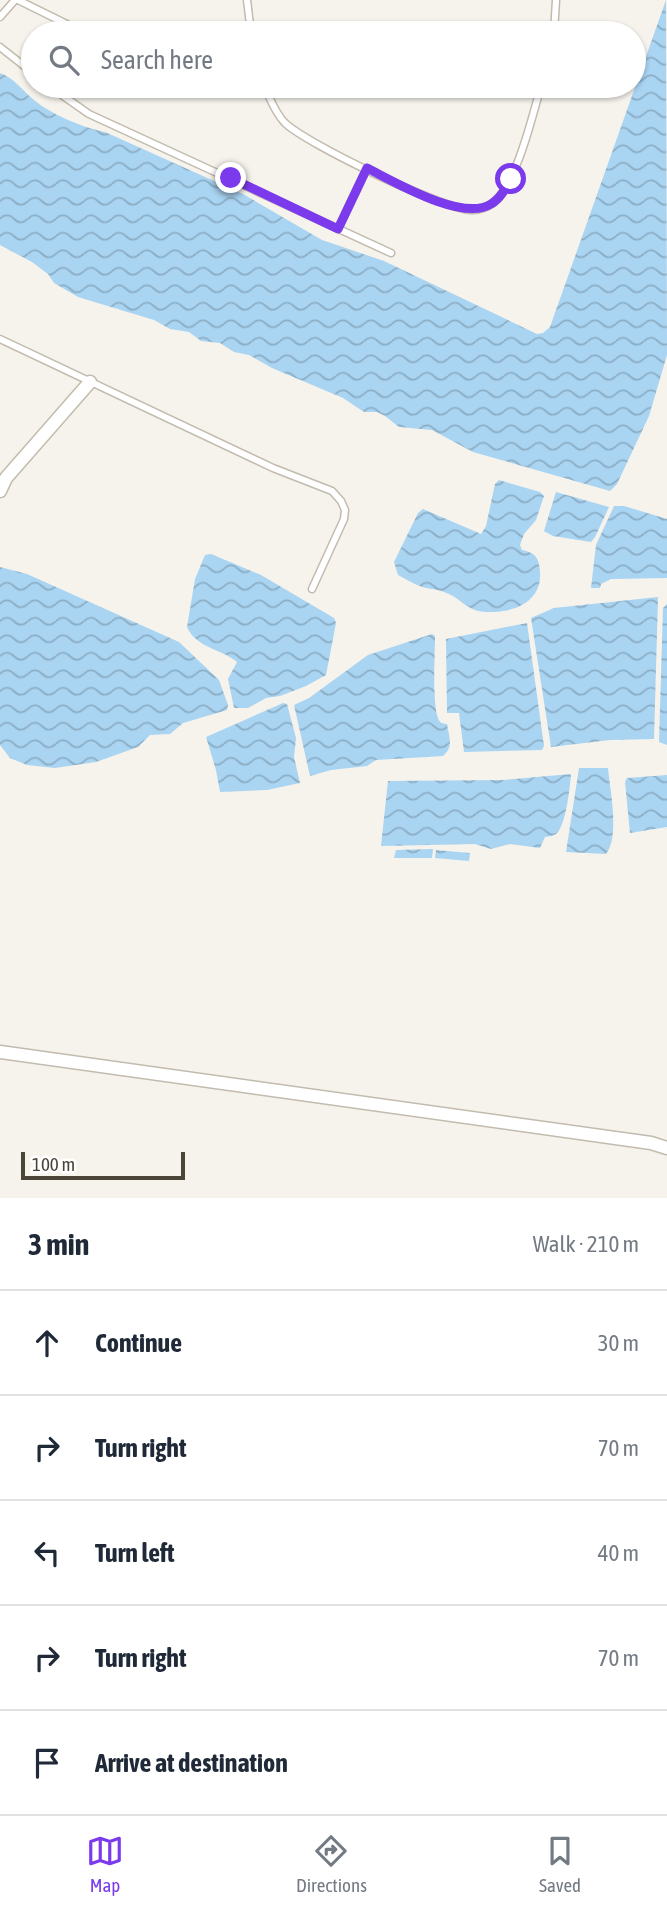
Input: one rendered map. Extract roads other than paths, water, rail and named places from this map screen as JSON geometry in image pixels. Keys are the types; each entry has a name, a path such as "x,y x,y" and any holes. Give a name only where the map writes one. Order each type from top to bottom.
{"street":[{"path":"0,491 6,478 90,382"},
{"path":"0,1052 651,1143 667,1148"}],"lane":[{"path":"1,18 17,0 60,21"},
{"path":"247,0 250,21"},
{"path":"555,21 556,0"},
{"path":"0,47 21,64"},
{"path":"66,98 89,114 391,253"},
{"path":"270,98 286,123 317,144 429,198 472,210 488,206 504,191 511,179 537,98"},
{"path":"338,229 367,168"},
{"path":"0,339 273,468 332,491 345,510 344,519 312,589"}],"water":[{"path":"666,0 667,355 649,416 617,484 610,491 473,452 432,430 399,427 377,412 364,412 343,398 272,368 249,355 234,352 220,343 201,341 189,332 170,329 154,320 78,297 54,283 48,274 32,262 0,245 0,73 21,88 21,98 32,98 58,115 105,132 243,194 322,240 384,261 537,334 543,333 550,327 631,98 646,98 646,56"},
{"path":"499,480 540,492 544,496 536,520 524,534 520,545 522,550 534,555 539,563 539,582 531,598 516,608 497,612 480,611 446,593 422,587 398,575 394,562 418,513 423,509 481,534 486,526 495,484"},
{"path":"556,492 609,507 591,542 553,536 544,531"},
{"path":"614,506 624,506 667,519 667,578 611,579 601,584 600,588 591,588 596,545"},
{"path":"211,554 261,575 334,618 336,623 326,675 306,686 280,696 266,698 248,708 234,708 228,679 237,662 196,640 187,627 195,579 205,555"},
{"path":"0,567 27,574 179,642 219,680 228,705 227,710 183,723 170,734 150,735 138,747 96,762 55,768 27,765 10,758 0,745"},
{"path":"658,597 654,739 610,740 551,747 531,618 554,608"},
{"path":"667,604 667,745 659,742 663,608"},
{"path":"527,623 544,746 542,750 464,752 459,713 447,713 446,639"},
{"path":"432,634 435,636 436,711 441,723 447,724 450,742 446,753 443,756 376,760 367,766 331,770 310,776 294,705 309,698 368,655"},
{"path":"283,703 287,704 296,738 294,757 300,783 267,790 220,792 206,737"},
{"path":"579,768 608,768 613,825 606,854 566,852"},
{"path":"571,774 562,823 556,834 545,837 540,848 510,844 491,849 475,844 381,846 388,781 503,780"},
{"path":"667,775 667,827 630,833 625,782 627,778"},
{"path":"433,849 432,858 394,858 396,850"},
{"path":"436,850 470,853 469,861 435,858"}]}
